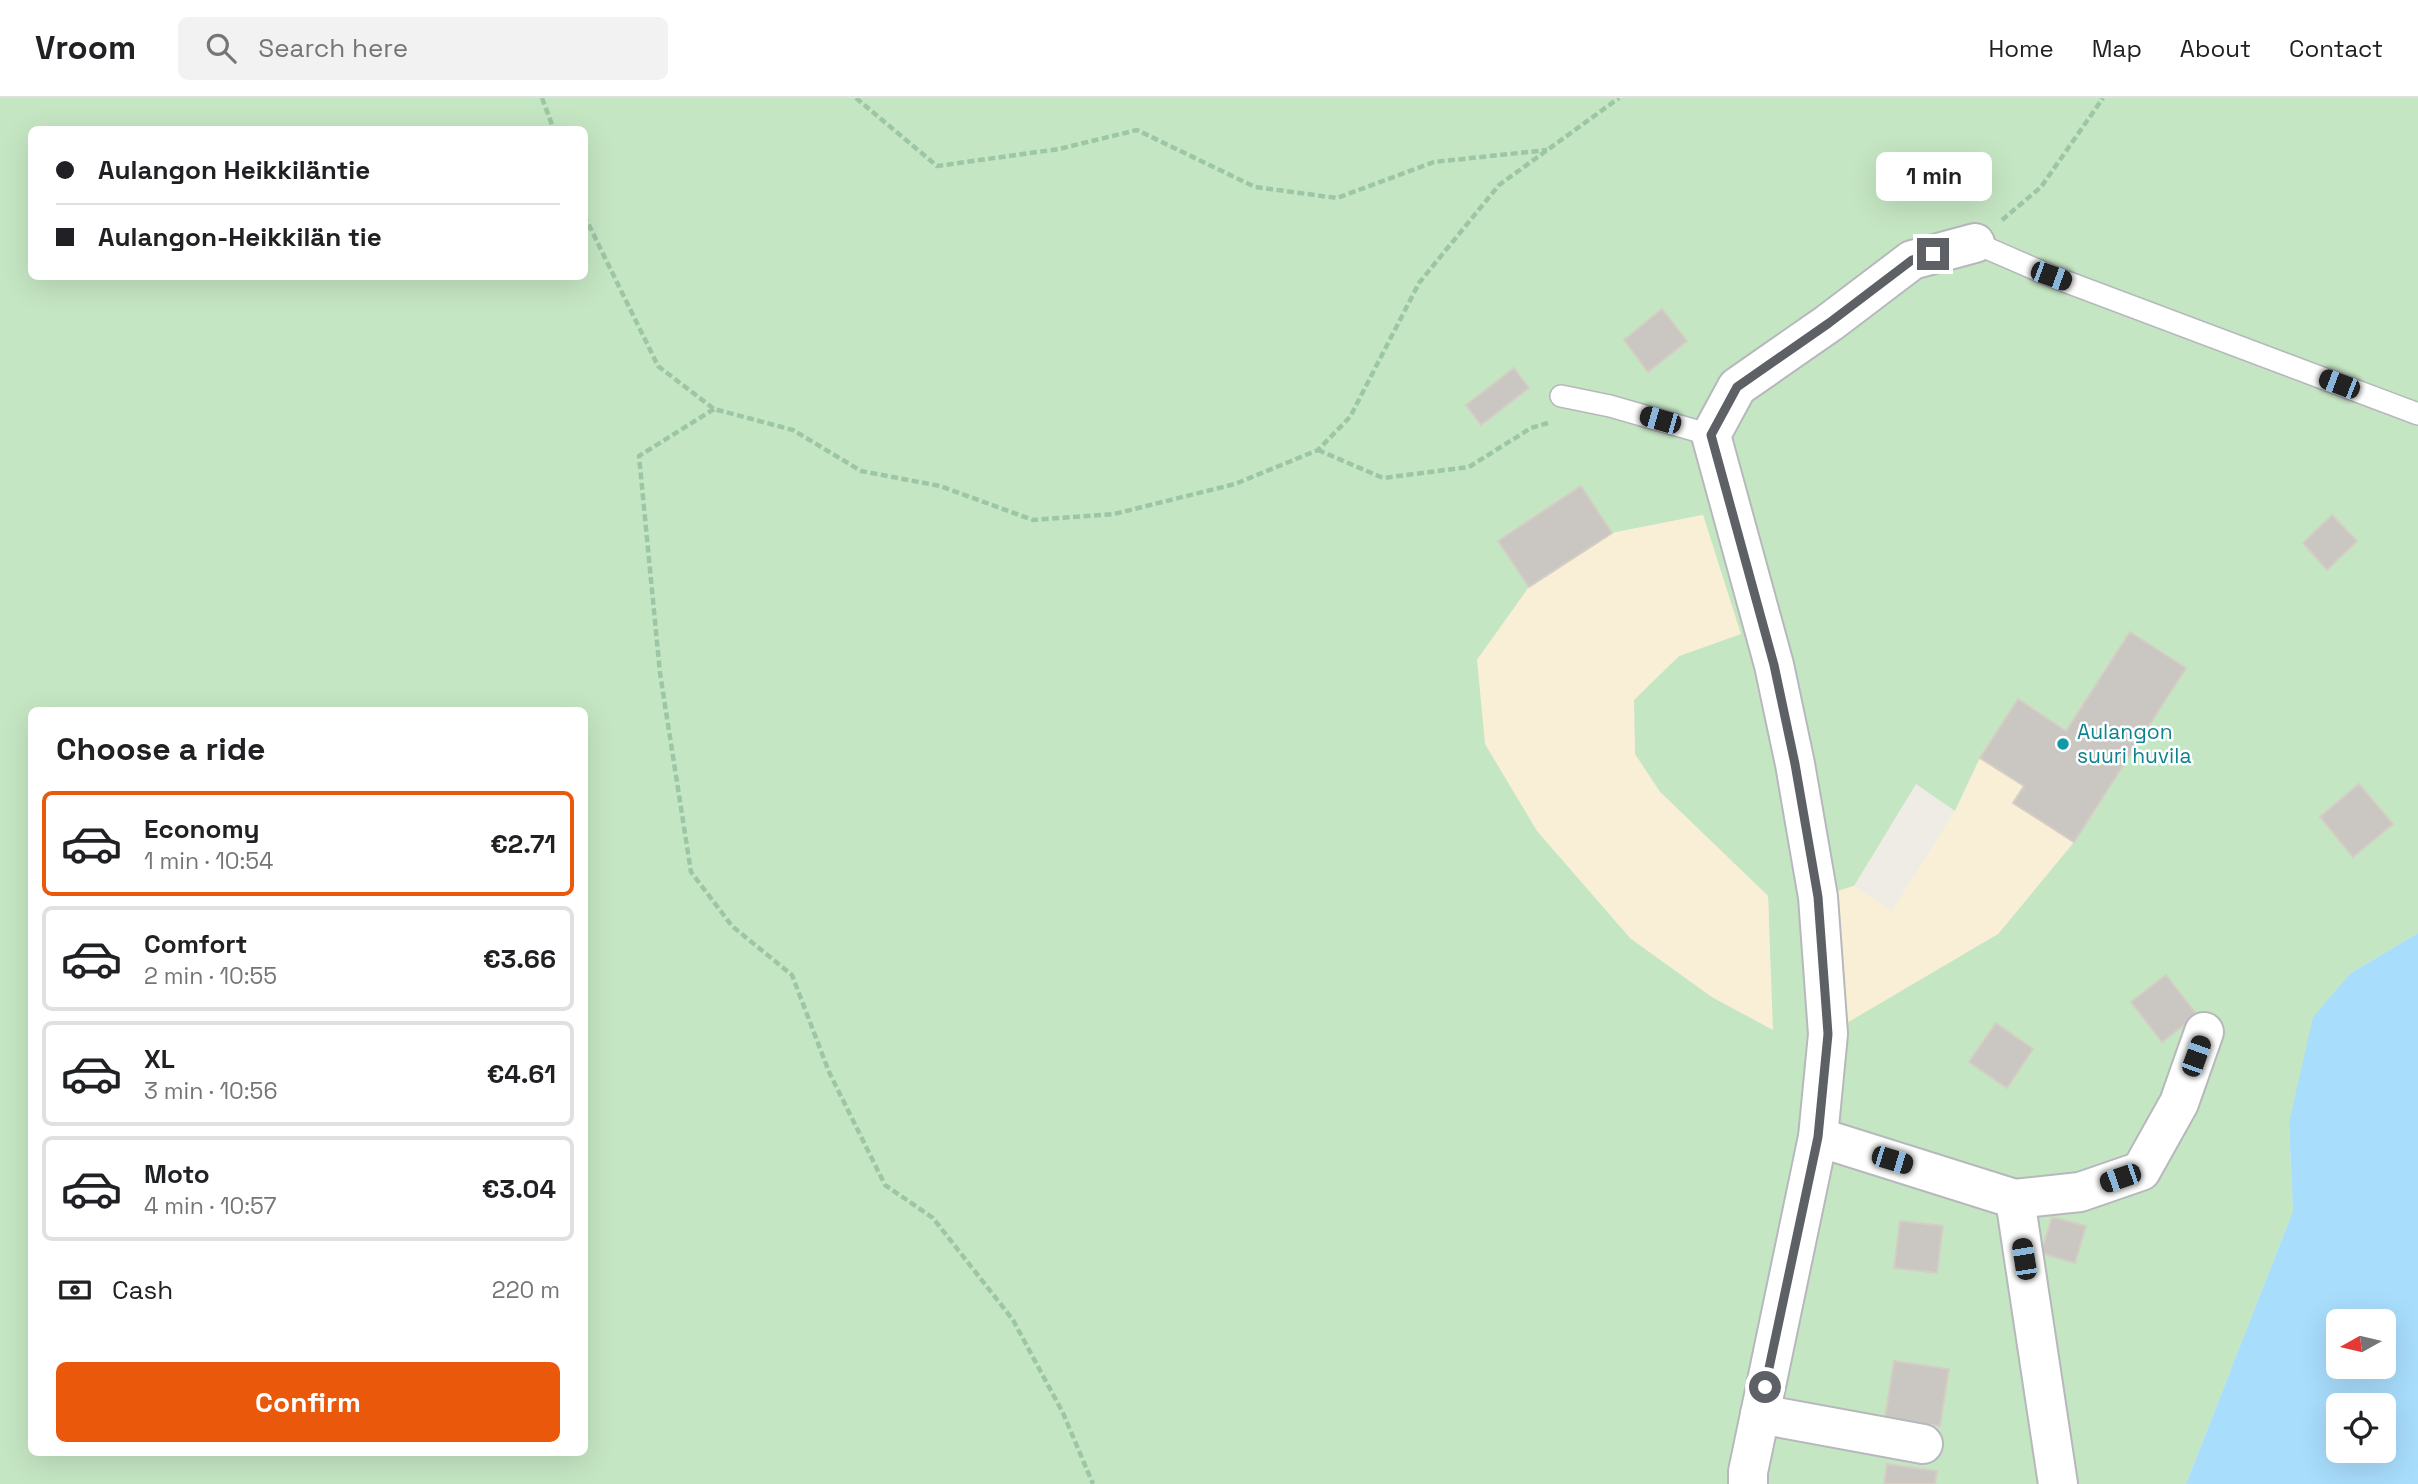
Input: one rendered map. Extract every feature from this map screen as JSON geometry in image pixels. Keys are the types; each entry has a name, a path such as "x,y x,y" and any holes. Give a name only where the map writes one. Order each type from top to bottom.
{"street":[{"path":"1748,1484 1748,1472 1818,1137 1828,1034 1818,897 1795,764 1774,665 1711,435 1737,387 1829,323 1912,260 1975,243"},
{"path":"1818,1137 2015,1199 2080,1192 2141,1171 2179,1103 2204,1032"},
{"path":"2015,1199 2059,1484"},
{"path":"1760,1414 1923,1444"}],"lane":[{"path":"1975,243 2051,276 2418,414"},
{"path":"1561,396 1610,406 1711,435"}],"path":[{"path":"551,98 543,100 553,126"},
{"path":"856,98 937,166 1059,149 1137,130 1255,187 1337,198 1434,162 1548,150"},
{"path":"588,223 658,366 714,409 793,430 861,471 940,486 1033,520 1114,514 1235,484 1318,450 1350,416 1419,283 1499,185 1619,98"},
{"path":"1975,243 2041,187 2103,98"},
{"path":"1318,450 1382,478 1469,467 1531,428 1610,406"},
{"path":"714,409 639,457 660,673 691,872 732,926 792,975 829,1072 885,1185 933,1218 1013,1320 1063,1413 1093,1484"}],"green space":[{"path":"0,98 2418,98 2418,933 2351,973 2289,1123 2293,1211 2186,1484 0,1484","holes":["1581,486 1612,533 1703,515 1740,634 1679,656 1633,700 1635,755 1660,792 1768,896 1772,1029 1712,997 1630,938 1477,660 1529,587 1499,541","2171,691 2074,842 1998,934 1818,897 1854,886 1916,784 1955,811 1980,758 2018,699 2066,731"]}],"sand":[{"path":"1703,515 1741,634 1679,656 1634,700 1635,754 1660,792 1768,896 1773,1030 1712,997 1630,938 1537,831 1485,744 1477,660 1529,587 1612,533"},
{"path":"1980,758 2024,786 2014,803 2074,842 1998,934 1828,1034 1818,897 1854,886 1892,911 1955,811"}],"water":[{"path":"2418,933 2418,1484 2186,1484 2293,1211 2289,1123 2313,1017 2351,973"}],"building":[{"path":"1662,309 1687,341 1648,372 1624,340"},
{"path":"1514,368 1529,388 1481,425 1466,405"},
{"path":"1581,486 1612,533 1529,587 1498,541"},
{"path":"2332,515 2357,541 2327,570 2303,543"},
{"name":"Aulangon suuri huvila","path":"2130,632 2186,668 2074,842 2013,803 2024,786 1980,758 2018,699 2066,731"},
{"path":"2359,784 2393,824 2353,857 2320,817"},
{"path":"2166,975 2197,1015 2162,1042 2131,1002"},
{"path":"1996,1023 2033,1049 2007,1088 1969,1062"},
{"path":"2052,1217 2086,1226 2075,1263 2041,1253"},
{"path":"1900,1221 1943,1226 1937,1273 1894,1268"},
{"path":"1894,1361 1949,1369 1940,1426 1885,1418"},
{"path":"1887,1464 1937,1471 1935,1484 1884,1484"}],"place":[{"name":"Aulangon suuri huvila","path":"2063,744"}],"route":[{"path":"1765,1387 1818,1137 1828,1034 1818,897 1795,764 1774,665 1711,435 1737,387 1829,323 1912,260 1933,254"}]}
